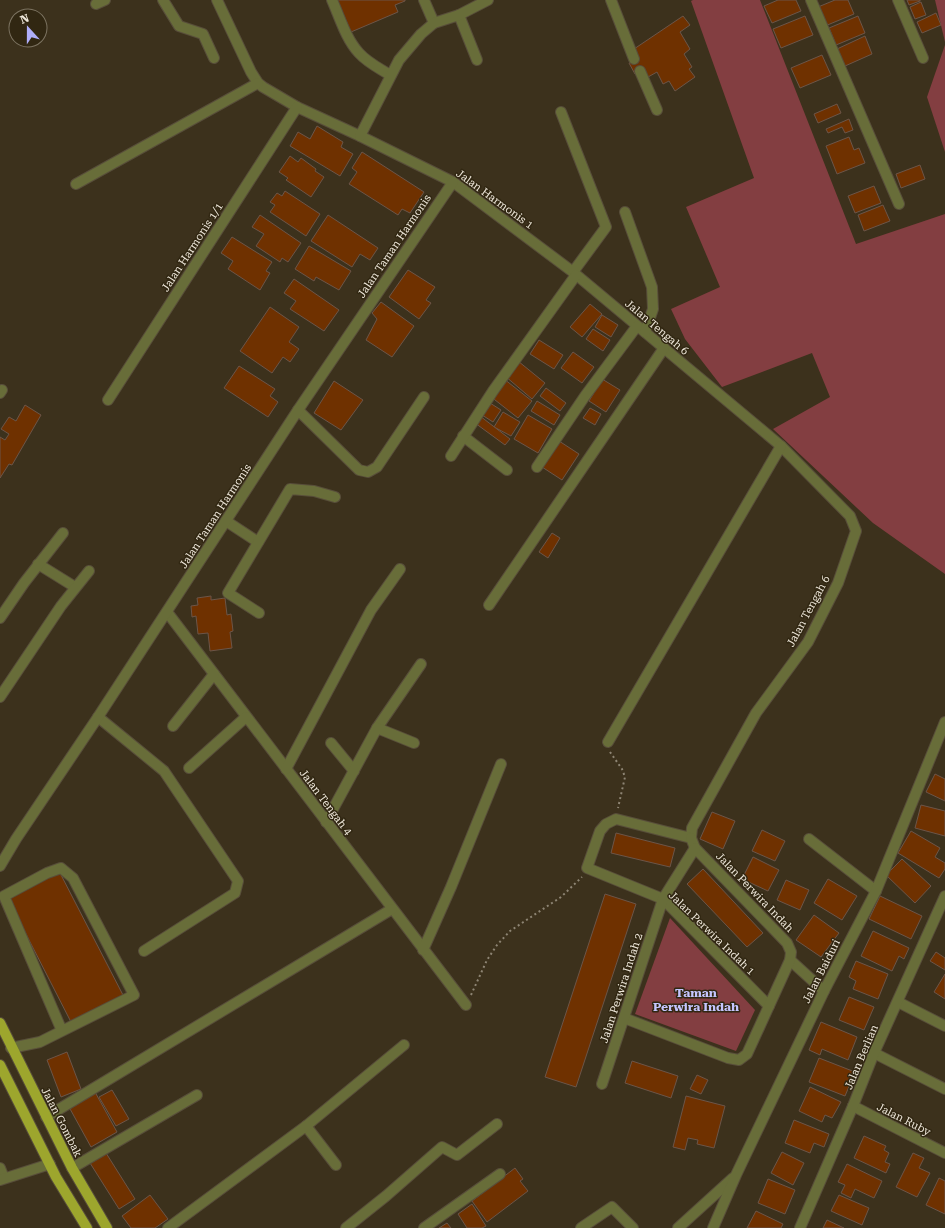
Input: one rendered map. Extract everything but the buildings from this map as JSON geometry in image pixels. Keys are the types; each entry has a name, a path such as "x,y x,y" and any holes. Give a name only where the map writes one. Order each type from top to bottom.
{"main road":[{"name":"Jalan Gombak","path":"0,1023 11,1048 72,1168 107,1228"},
{"path":"0,1065 50,1164 87,1228"}],"street":[{"path":"162,0 179,26 203,34 214,58"},
{"name":"Jalan Harmonis 1","path":"217,0 247,64 258,83 263,87 297,107 453,182 574,273"},
{"path":"332,0 351,43 371,64 390,75"},
{"path":"424,0 434,22"},
{"path":"360,136 390,75 399,60 420,34 434,22 459,15 488,0"},
{"path":"611,0 634,59"},
{"path":"810,0 899,204"},
{"path":"898,0 923,58"},
{"path":"459,15 477,60"},
{"path":"640,71 657,110"},
{"path":"76,184 258,83"},
{"name":"Jalan Harmonis 1/1","path":"108,400 297,107"},
{"path":"450,456 606,227 561,112"},
{"name":"Jalan Taman Harmonis","path":"0,866 16,839 98,717 298,410 453,182"},
{"path":"537,466 585,396 641,329 653,309 652,287 625,212"},
{"name":"Jalan Tengah 6","path":"574,273 782,446 850,516 856,531 838,583 808,642 756,713 692,828 690,838"},
{"path":"489,605 664,348"},
{"path":"298,410 359,470 368,472 377,467 424,397"},
{"path":"463,436 507,470"},
{"path":"608,742 782,446"},
{"path":"259,613 228,593 290,488 314,491 335,497"},
{"path":"226,521 258,542"},
{"path":"0,618 38,564 63,533"},
{"path":"38,564 75,587"},
{"path":"286,769 371,610 400,569"},
{"path":"0,697 61,606 89,570"},
{"name":"Jalan Tengah 4","path":"167,612 465,1004"},
{"path":"326,822 377,728 421,664"},
{"path":"173,726 214,674"},
{"path":"188,768 246,716"},
{"path":"98,717 164,771 238,881 235,893 144,951"},
{"name":"Jalan Baiduri","path":"713,1228 736,1175 824,991 876,891 945,722"},
{"path":"377,728 414,743"},
{"path":"331,743 354,770"},
{"path":"423,950 451,888 501,764"},
{"path":"588,868 600,831 606,824 616,819 690,838"},
{"name":"Jalan Perwira Indah","path":"690,838 695,848 787,943 791,952 790,960"},
{"path":"809,839 876,891"},
{"name":"Jalan Perwira Indah 2","path":"602,1084 662,899 695,848"},
{"path":"11,1048 40,1042 62,1031 134,995 73,878 61,868 47,873 4,896 62,1031"},
{"name":"Jalan Perwira Indah 1","path":"588,868 662,899 769,1006"},
{"name":"Jalan Berlian","path":"800,1228 853,1106 874,1053 945,896"},
{"path":"46,1117 392,908"},
{"path":"624,1018 728,1058 739,1060 747,1054 790,960 824,991"},
{"path":"898,1002 945,1026"},
{"path":"168,1228 306,1126 404,1045"},
{"path":"874,1053 945,1088"},
{"path":"72,1168 197,1094"},
{"name":"Jalan Ruby","path":"853,1106 945,1153"},
{"path":"346,1228 386,1196 442,1147 457,1155 497,1124"},
{"path":"306,1126 336,1165"},
{"path":"0,1168 2,1179 50,1164"},
{"path":"424,1228 500,1174"},
{"path":"678,1228 736,1175"},
{"path":"581,1228 612,1206 633,1228"}],"path":[{"path":"608,742 610,751 626,777 616,819"},
{"path":"465,1004 471,995 487,960 497,945 510,932 561,897 588,868"}],"shaded area":[{"path":"760,0 856,244 945,214 945,574 873,523 773,429 830,397 812,353 722,387 685,339 671,309 720,287 686,207 754,178 691,1"},
{"path":"935,0 945,0 945,42"},
{"path":"945,45 945,152 927,97"},
{"path":"670,918 755,1010 736,1051 635,1014"}],"district":[{"name":"Taman Perwira Indah","path":"696,1000"}]}
